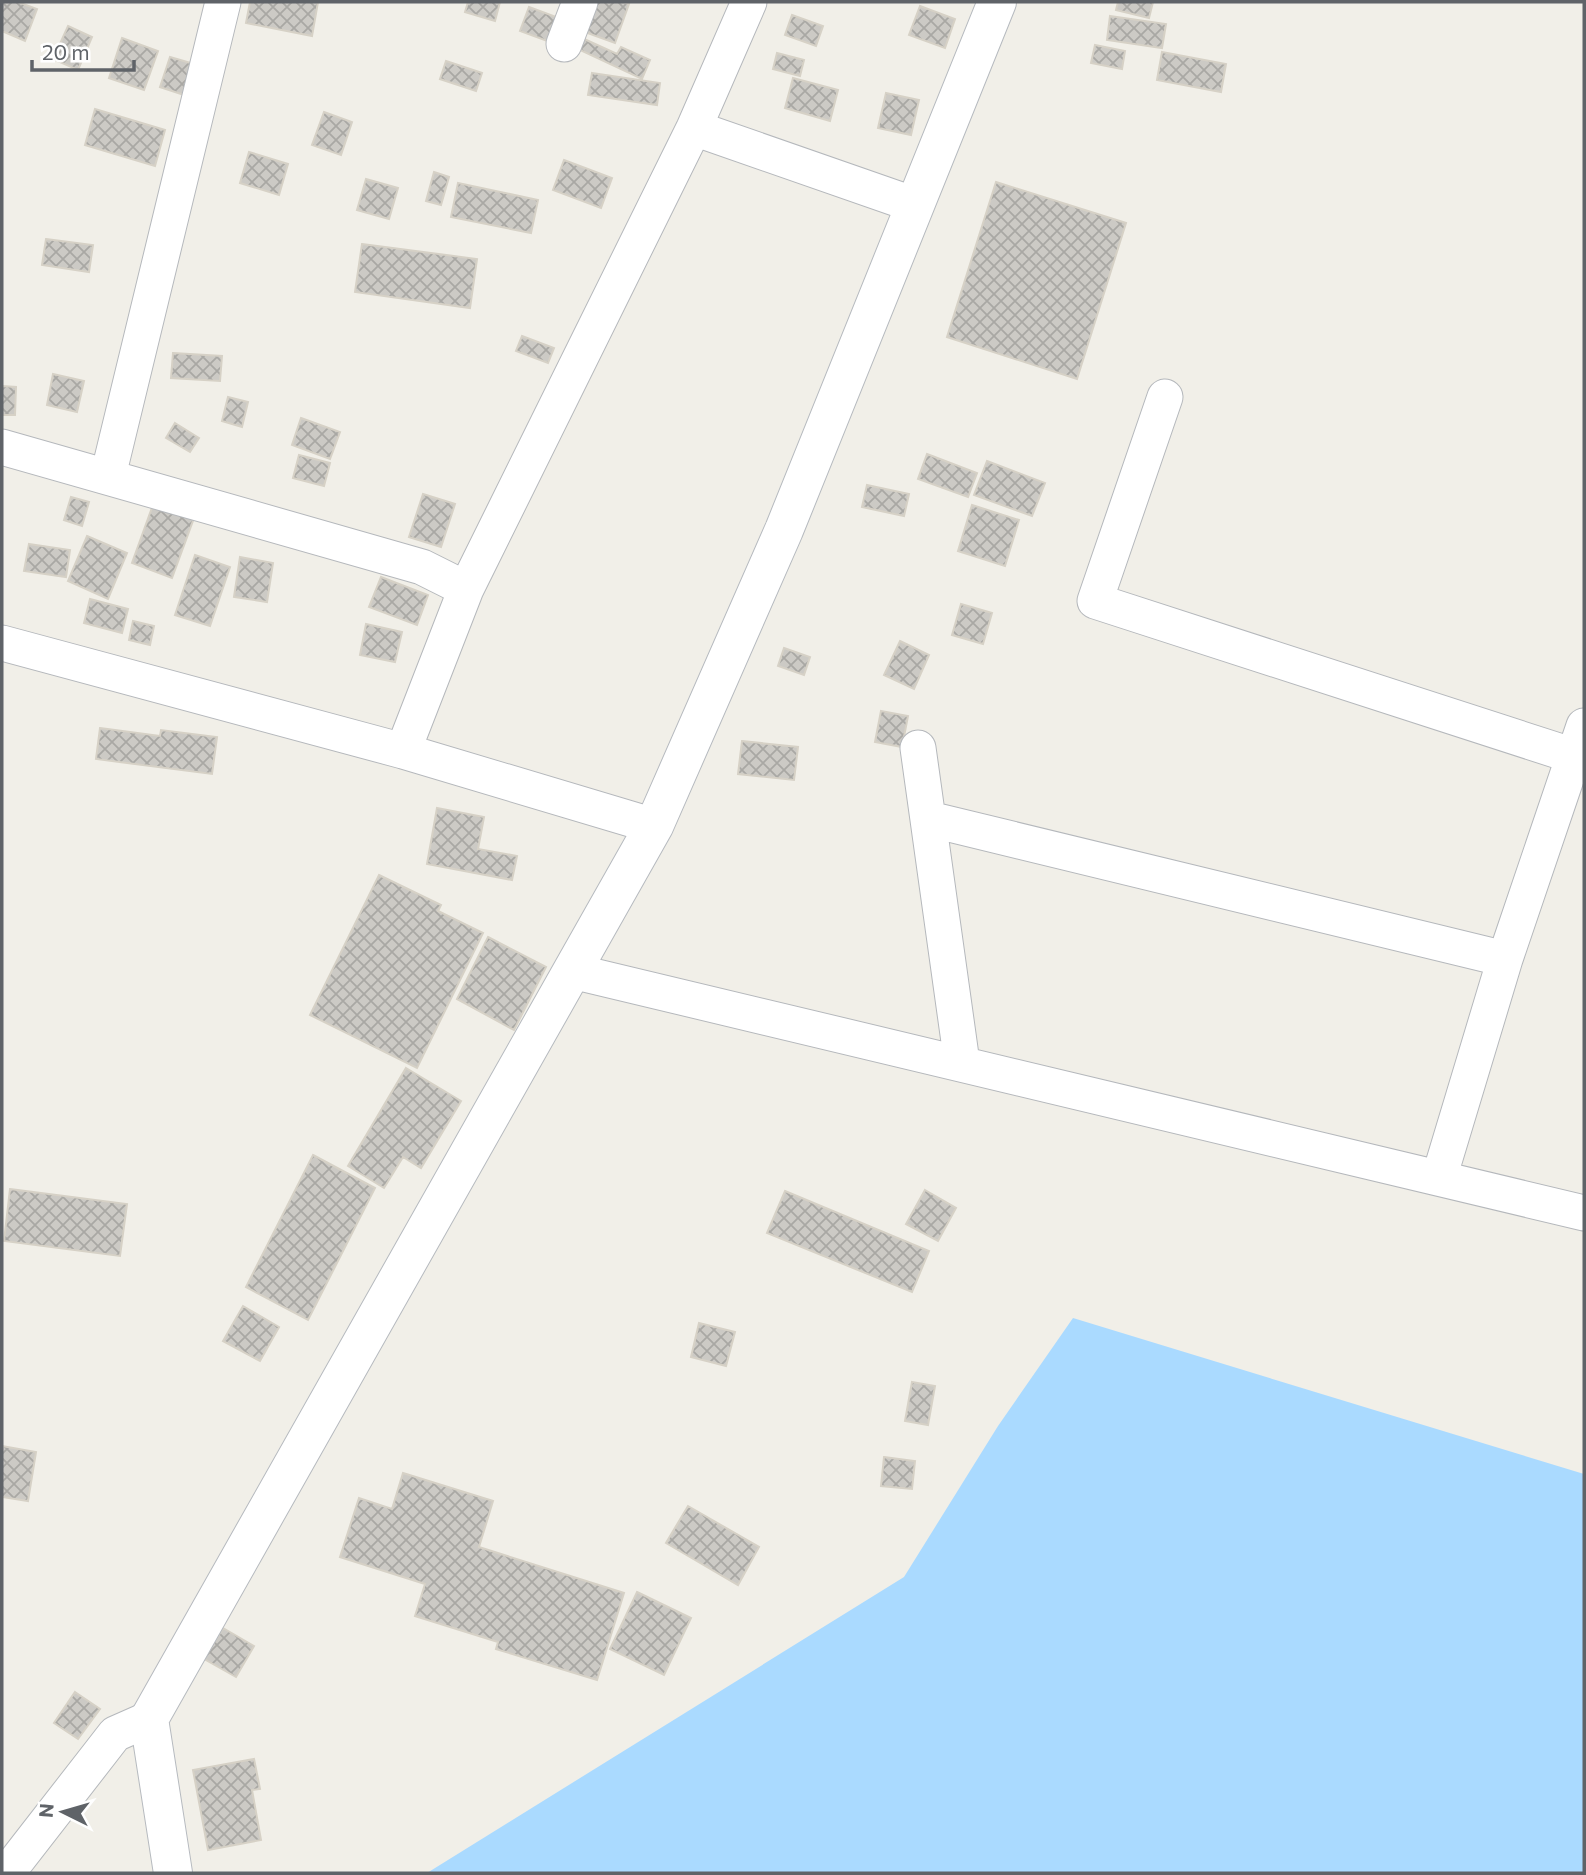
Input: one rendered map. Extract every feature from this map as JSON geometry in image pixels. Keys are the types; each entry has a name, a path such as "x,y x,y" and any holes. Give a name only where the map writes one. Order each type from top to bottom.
{"street":[{"path":"108,476 223,2"},
{"path":"564,44 580,2"},
{"path":"404,751 466,589 694,128 748,2"},
{"path":"8,1873 115,1734 149,1718 654,826 784,530 997,2"},
{"path":"694,128 915,205"},
{"path":"1165,397 1095,601 1579,741 1505,959 1439,1178"},
{"path":"2,447 422,567 466,589"},
{"path":"2,643 404,751 654,826"},
{"path":"918,748 962,1063"},
{"path":"929,819 1505,959"},
{"path":"572,971 1584,1213"},
{"path":"149,1718 173,1873"}],"water":[{"path":"1073,1318 1584,1474 1584,1873 427,1873 904,1577 998,1426"}],"building":[{"path":"2,2 18,2 37,9 25,41 2,31"},
{"path":"250,2 318,2 312,36 246,23"},
{"path":"468,2 500,2 495,21 465,12"},
{"path":"589,2 629,4 615,43 579,30"},
{"path":"1118,2 1153,2 1149,18 1116,10"},
{"path":"920,6 955,19 945,48 909,35"},
{"path":"529,7 559,18 550,42 520,31"},
{"path":"792,15 823,26 816,46 785,35"},
{"path":"1110,16 1166,24 1162,48 1107,40"},
{"path":"68,26 92,37 78,70 53,59"},
{"path":"122,38 158,51 144,90 109,78"},
{"path":"582,38 617,54 621,47 650,60 642,79 578,49"},
{"path":"1095,45 1125,51 1122,69 1091,63"},
{"path":"1162,52 1226,64 1221,92 1157,80"},
{"path":"777,53 804,60 800,76 773,69"},
{"path":"170,57 194,64 184,95 160,87"},
{"path":"446,61 482,73 476,91 440,79"},
{"path":"592,73 660,83 657,105 588,95"},
{"path":"793,78 838,90 830,121 785,108"},
{"path":"886,93 919,100 911,135 878,128"},
{"path":"95,109 165,130 155,166 85,145"},
{"path":"324,112 352,122 341,155 312,145"},
{"path":"249,152 288,164 279,195 240,183"},
{"path":"564,160 612,178 601,208 553,190"},
{"path":"434,172 449,177 441,205 426,201"},
{"path":"366,179 398,188 389,219 357,210"},
{"path":"996,182 1126,223 1077,379 947,337"},
{"path":"458,183 538,200 531,233 451,217"},
{"path":"46,239 93,245 89,272 42,265"},
{"path":"362,244 477,259 470,308 355,292"},
{"path":"522,336 554,348 548,363 516,351"},
{"path":"173,353 222,356 220,381 171,378"},
{"path":"53,374 84,381 77,412 47,405"},
{"path":"2,386 16,387 15,415 2,415"},
{"path":"228,397 248,402 242,427 222,421"},
{"path":"301,418 340,432 330,459 292,445"},
{"path":"175,423 199,438 190,452 166,438"},
{"path":"927,454 977,473 968,497 918,479"},
{"path":"299,455 330,463 324,486 293,478"},
{"path":"987,461 1045,483 1032,516 974,495"},
{"path":"867,485 909,494 904,516 862,507"},
{"path":"423,494 455,504 441,547 409,537"},
{"path":"71,497 89,502 82,526 64,520"},
{"path":"154,502 194,518 172,578 132,563"},
{"path":"972,505 1019,520 1005,566 958,551"},
{"path":"87,536 127,553 108,599 68,581"},
{"path":"29,544 70,550 66,577 24,571"},
{"path":"195,555 230,567 210,626 175,615"},
{"path":"240,557 273,563 267,602 234,597"},
{"path":"381,577 428,595 417,625 369,607"},
{"path":"90,599 128,609 122,633 84,623"},
{"path":"961,604 992,613 983,644 952,635"},
{"path":"133,621 154,626 150,645 129,640"},
{"path":"366,624 402,632 395,662 360,655"},
{"path":"900,641 929,655 914,689 884,675"},
{"path":"784,648 810,657 804,675 778,666"},
{"path":"881,711 908,716 902,747 875,742"},
{"path":"100,728 160,736 161,730 217,737 212,774 96,759"},
{"path":"742,741 798,747 794,780 738,774"},
{"path":"437,808 484,817 478,849 517,856 512,880 427,864"},
{"path":"379,875 441,905 438,911 483,933 417,1068 310,1015"},
{"path":"488,937 546,967 514,1030 457,999"},
{"path":"406,1068 461,1101 421,1168 403,1157 384,1188 348,1166"},
{"path":"313,1155 375,1188 308,1320 246,1287"},
{"path":"10,1189 127,1204 120,1256 4,1241"},
{"path":"925,1190 956,1208 938,1241 906,1224"},
{"path":"785,1191 929,1251 912,1292 767,1233"},
{"path":"243,1306 279,1327 260,1361 223,1341"},
{"path":"699,1323 735,1332 726,1366 691,1357"},
{"path":"912,1382 935,1386 928,1425 905,1421"},
{"path":"2,1446 36,1452 28,1501 2,1497"},
{"path":"884,1457 915,1461 912,1489 881,1486"},
{"path":"403,1473 493,1501 479,1547 624,1593 597,1680 496,1649 498,1642 415,1616 425,1584 340,1557 359,1498 392,1509"},
{"path":"688,1506 759,1547 738,1585 666,1543"},
{"path":"637,1592 691,1618 664,1675 610,1649"},
{"path":"223,1628 254,1646 236,1677 204,1659"},
{"path":"75,1692 100,1709 78,1739 54,1723"},
{"path":"254,1759 260,1789 252,1790 261,1840 208,1850 193,1770"}]}
